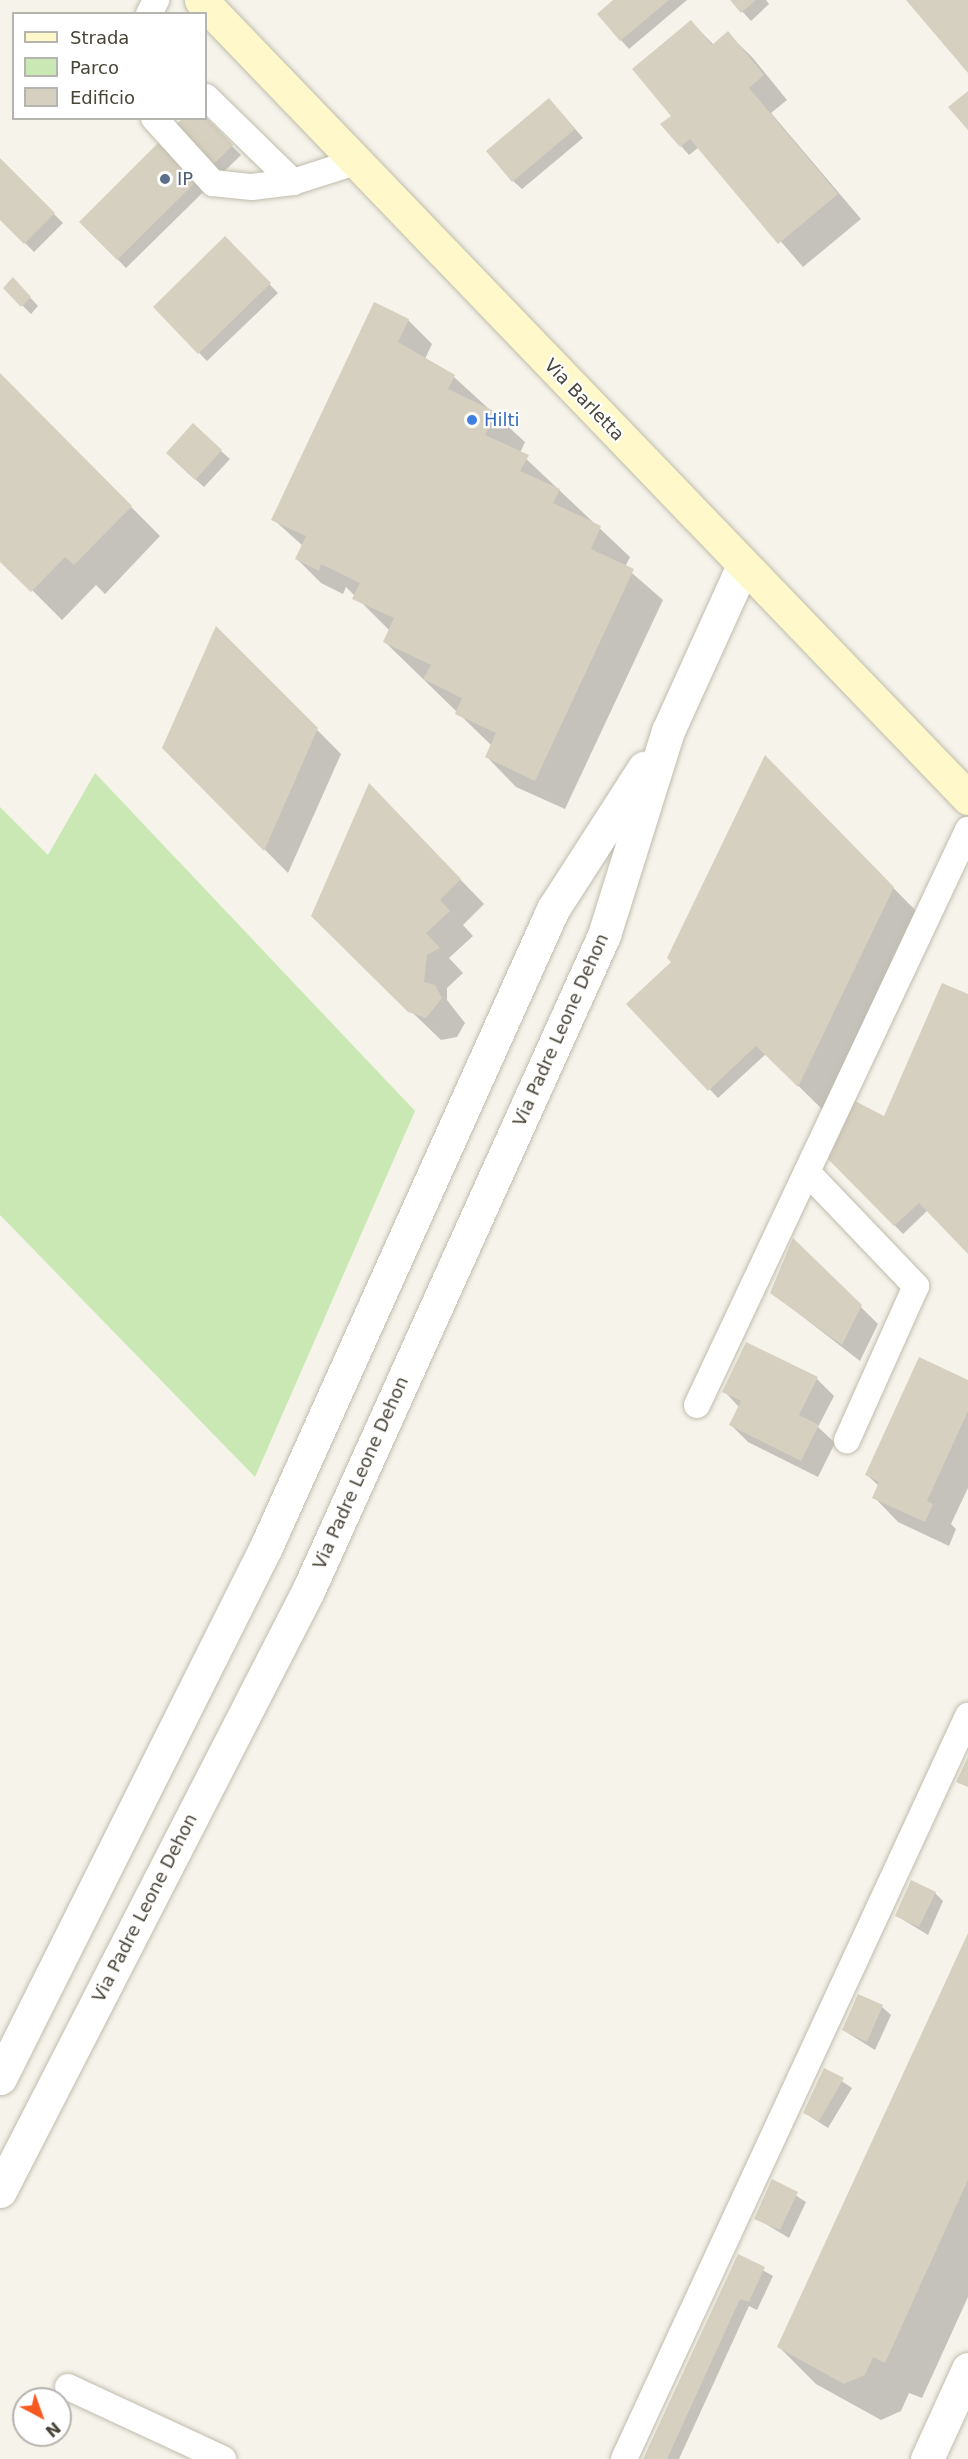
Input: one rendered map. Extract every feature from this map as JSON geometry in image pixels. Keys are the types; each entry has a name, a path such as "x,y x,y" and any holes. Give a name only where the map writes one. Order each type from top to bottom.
{"main road":[{"name":"Via Barletta","path":"201,0 742,566 968,798"}],"street":[{"name":"Via Padre Leone Dehon","path":"0,2191 308,1591 604,935 668,731 742,566"},
{"name":"Via Padre Leone Dehon","path":"0,2078 266,1547 554,909 668,731"},
{"path":"927,2459 968,2369"}],"lane":[{"path":"207,98 293,182"},
{"path":"156,120 213,183 252,187 293,182 355,162"},
{"path":"697,1405 968,830"},
{"path":"807,1172 916,1286 847,1440"},
{"path":"624,2459 968,1716"},
{"path":"72,2389 223,2459"}],"green space":[{"path":"95,773 415,1111 255,1477 0,1215 0,807 48,855"}],"building":[{"path":"613,0 669,0 620,41 597,14"},
{"path":"730,0 756,0 741,13"},
{"path":"906,0 968,0 968,73"},
{"path":"691,20 712,45 728,31 764,75 749,88 838,194 778,244 690,139 680,147 660,124 671,116 632,69"},
{"path":"968,91 968,130 948,107"},
{"path":"549,98 575,129 512,182 486,151"},
{"path":"207,118 233,145 117,260 79,222 181,120 207,120"},
{"path":"0,158 55,213 24,244 0,220"},
{"path":"225,236 271,283 198,354 153,307"},
{"path":"13,277 31,297 21,307 3,288"},
{"path":"374,302 409,319 398,342 455,375 448,389 496,412 485,435 529,455 520,471 560,489 553,503 601,526 591,549 634,569 535,781 485,757 496,733 455,714 462,698 423,679 431,665 383,642 394,618 352,599 360,583 321,564 319,571 295,559 306,536 271,520"},
{"path":"0,373 132,506 74,565 65,557 31,592 0,562"},
{"path":"193,423 222,450 195,480 166,453"},
{"path":"216,626 318,728 264,851 162,748"},
{"path":"765,755 894,887 798,1087 756,1046 708,1091 626,1004 671,962 667,958"},
{"path":"369,783 461,879 440,900 450,911 426,933 440,948 427,955 424,982 435,985 442,998 426,1018 408,1012 311,916"},
{"path":"942,983 968,994 968,1254 919,1203 894,1226 828,1159 855,1101 884,1116"},
{"path":"793,1238 862,1305 842,1345 770,1293"},
{"path":"746,1342 818,1377 799,1415 819,1425 801,1461 729,1425 741,1401 722,1392"},
{"path":"919,1357 968,1380 968,1411 927,1501 933,1504 925,1522 872,1498 879,1482 865,1475"},
{"path":"968,1757 968,1787 956,1782"},
{"path":"911,1880 936,1892 919,1927 895,1916"},
{"path":"968,1933 968,2180 885,2363 873,2357 865,2375 844,2384 777,2347"},
{"path":"858,1994 883,2005 867,2042 842,2030"},
{"path":"824,2068 844,2078 819,2121 803,2113"},
{"path":"772,2179 798,2192 780,2230 754,2219"},
{"path":"738,2254 765,2267 749,2302 740,2299 667,2459 643,2459"}],"place":[{"name":"IP","path":"165,179"},
{"name":"Hilti","path":"472,420"}]}
